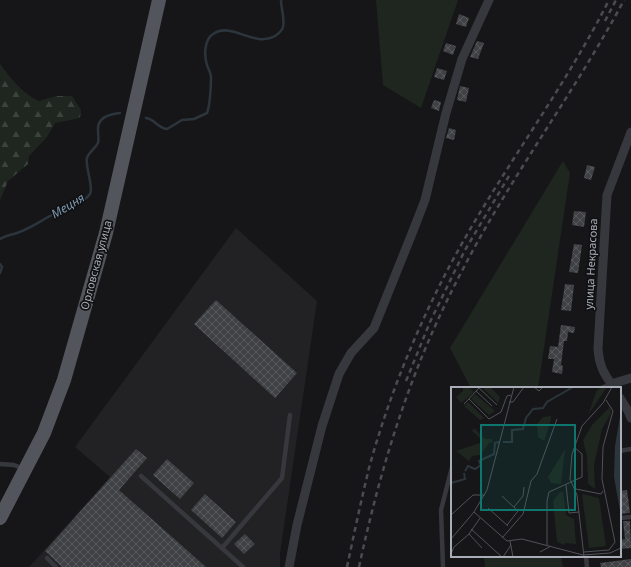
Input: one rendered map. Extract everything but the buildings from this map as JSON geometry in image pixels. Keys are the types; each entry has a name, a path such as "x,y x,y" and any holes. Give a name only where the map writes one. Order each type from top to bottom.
{"main road":[{"name":"Орловская улица","path":"0,518 44,434 66,373 106,233 159,0"}],"street":[{"path":"289,567 297,524 322,426 339,374 350,353 374,328 417,222 425,200 446,113 462,59 489,0"},
{"name":"улица Некрасова","path":"612,386 603,371 599,360 598,348 607,202 608,195 628,148 631,132"},
{"path":"612,386 631,378"},
{"path":"621,400 631,418"}],"lane":[{"path":"222,548 282,478 290,415"},
{"path":"621,451 631,449"},
{"path":"0,464 14,465 26,470"},
{"path":"443,567 441,510 451,471"},
{"path":"141,476 243,567"},
{"path":"621,518 631,517"},
{"path":"586,557 587,567"},
{"path":"47,558 56,567"}],"shaded area":[{"path":"236,228 317,301 280,553 280,567 29,567 110,477 75,447"}],"green space":[{"path":"376,0 458,0 421,108 383,85"},
{"path":"0,64 18,86 33,98 39,101 56,96 72,96 81,110 80,118 55,123 47,137 29,156 28,164 8,181 0,200"},
{"path":"563,161 570,173 538,387 470,387 450,348"},
{"path":"484,557 561,557 563,567 485,567"}],"waterway":[{"name":"Мецня","path":"146,118 167,129 182,120 194,119 207,113 211,90 211,74 207,66 205,53 208,40 213,34 220,31 235,32 259,39 267,39 275,36 283,27 284,20 281,0"},
{"name":"Мецня","path":"0,239 26,230 50,216 77,204 90,194 91,187 87,167 87,158 98,143 98,126 102,119 108,115 120,113"},
{"name":"Мецня","path":"0,264 2,267 0,273"}],"railway":[{"path":"347,567 376,442 403,366 424,317 467,235 571,68 609,0"},
{"path":"605,21 616,0"},
{"path":"359,567 378,489 400,414 428,341 463,269 482,235 522,167 585,68 624,0"},
{"path":"406,381 430,322 465,250 509,176"}]}
